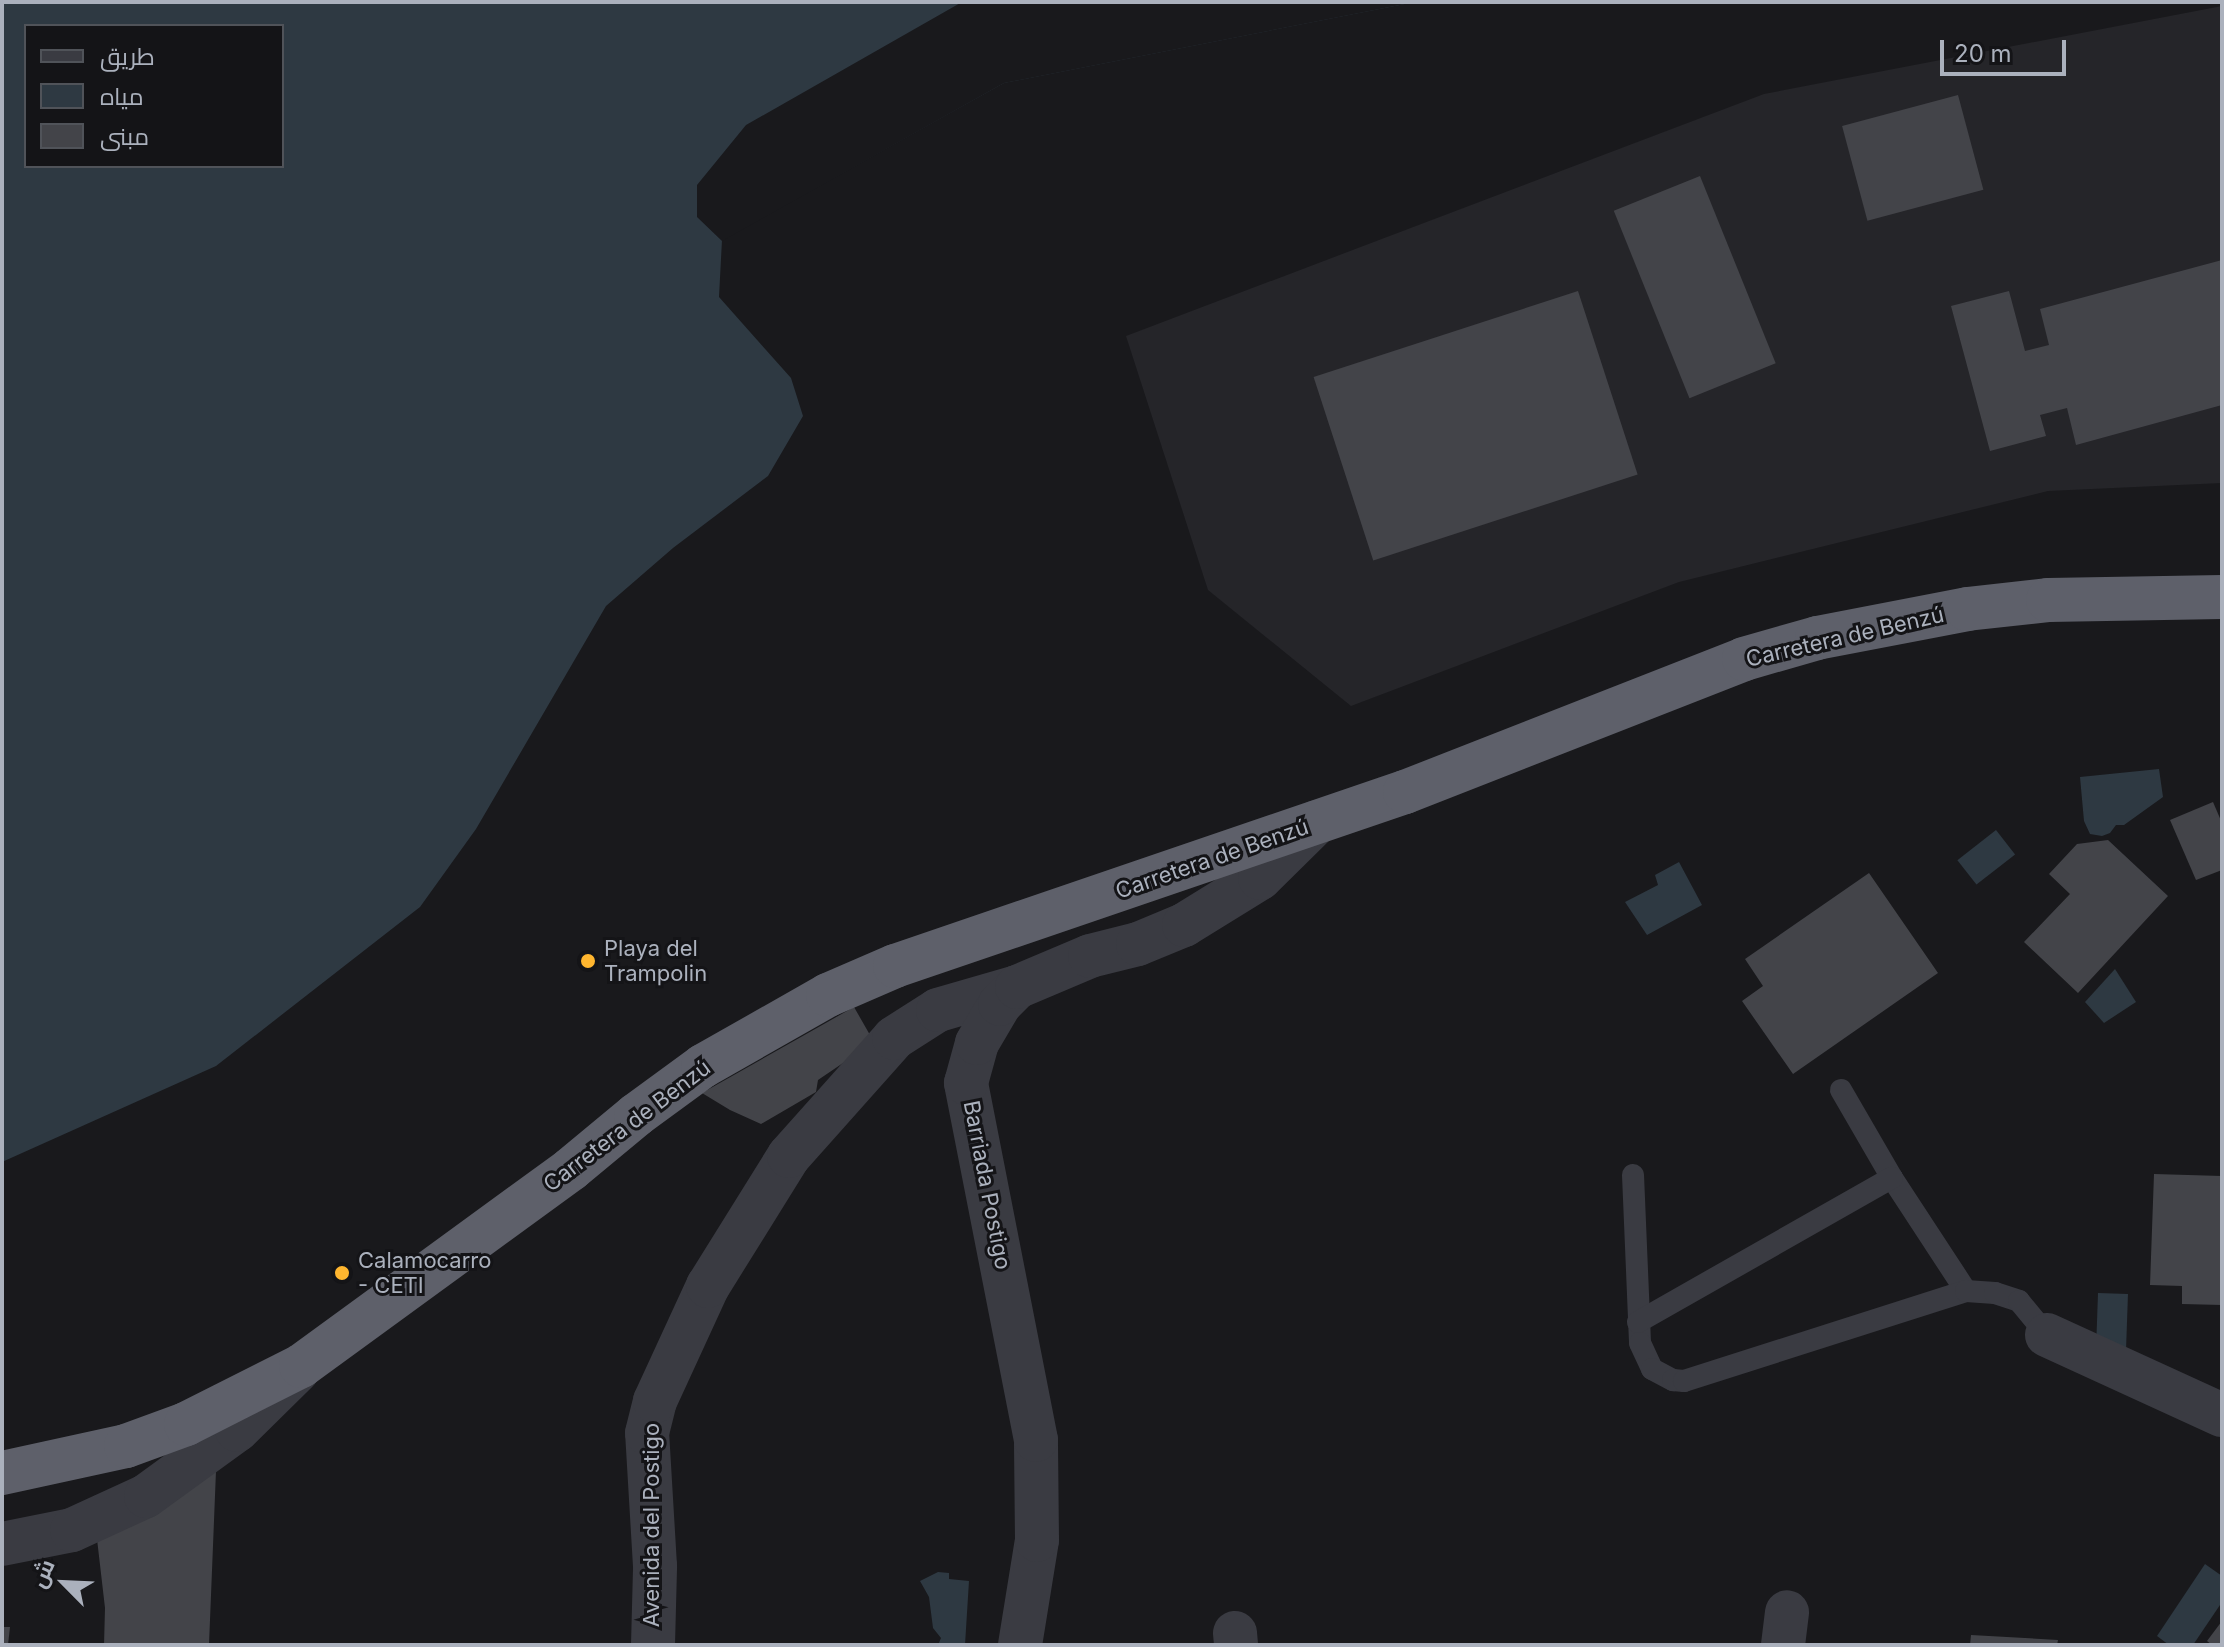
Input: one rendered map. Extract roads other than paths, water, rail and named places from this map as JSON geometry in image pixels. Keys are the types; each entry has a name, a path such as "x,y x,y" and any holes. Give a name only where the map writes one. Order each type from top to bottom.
{"highway":[{"name":"Carretera de Benzú","path":"2,1473 126,1446 186,1424 301,1366 571,1169 636,1115 703,1066 765,1029 895,966 1405,792 1744,659 1817,638 1967,609 2048,600 2222,597"}],"street":[{"name":"Barriada Postigo","path":"1020,1645 1037,1540 1036,1440 966,1083 977,1043 986,1024 1017,987 1090,956 1138,944 1195,919 1260,878 1317,822"},
{"name":"Avenida del Postigo","path":"653,1645 655,1566 647,1433 655,1401 708,1286 789,1156 894,1038 938,1010 1017,987"},
{"path":"2047,1335 2222,1415"},
{"path":"2,1544 72,1530 146,1496 237,1430 301,1366"}],"lane":[{"path":"1841,1090 1892,1178 1966,1291"},
{"path":"1633,1175 1638,1322 1643,1357 1662,1376 1684,1381 1966,1291 1995,1293 2019,1301 2047,1335"},
{"path":"1638,1322 1892,1178"}],"water":[{"path":"2,2 1415,2 1004,83 722,240 719,297 791,378 803,416 768,476 673,548 606,606 476,829 420,907 216,1066 2,1162"},
{"path":"2159,769 2163,797 2124,825 2116,825 2110,833 2102,836 2090,834 2084,821 2080,777"},
{"path":"1996,830 2015,854 1976,885 1957,860"},
{"path":"1679,862 1702,905 1647,935 1625,902 1658,885 1655,875"},
{"path":"2115,969 2136,1002 2104,1023 2085,1002"},
{"path":"2098,1293 2128,1294 2126,1364 2096,1363"},
{"path":"2205,1564 2222,1576 2222,1602 2193,1645 2169,1645 2157,1636"},
{"path":"938,1572 949,1573 949,1579 969,1581 965,1645 938,1645 941,1638 933,1628 929,1597 920,1581"}],"place":[{"name":"Playa del Trampolin","path":"588,961"},
{"name":"Calamocarro - CETI","path":"342,1273"}]}
